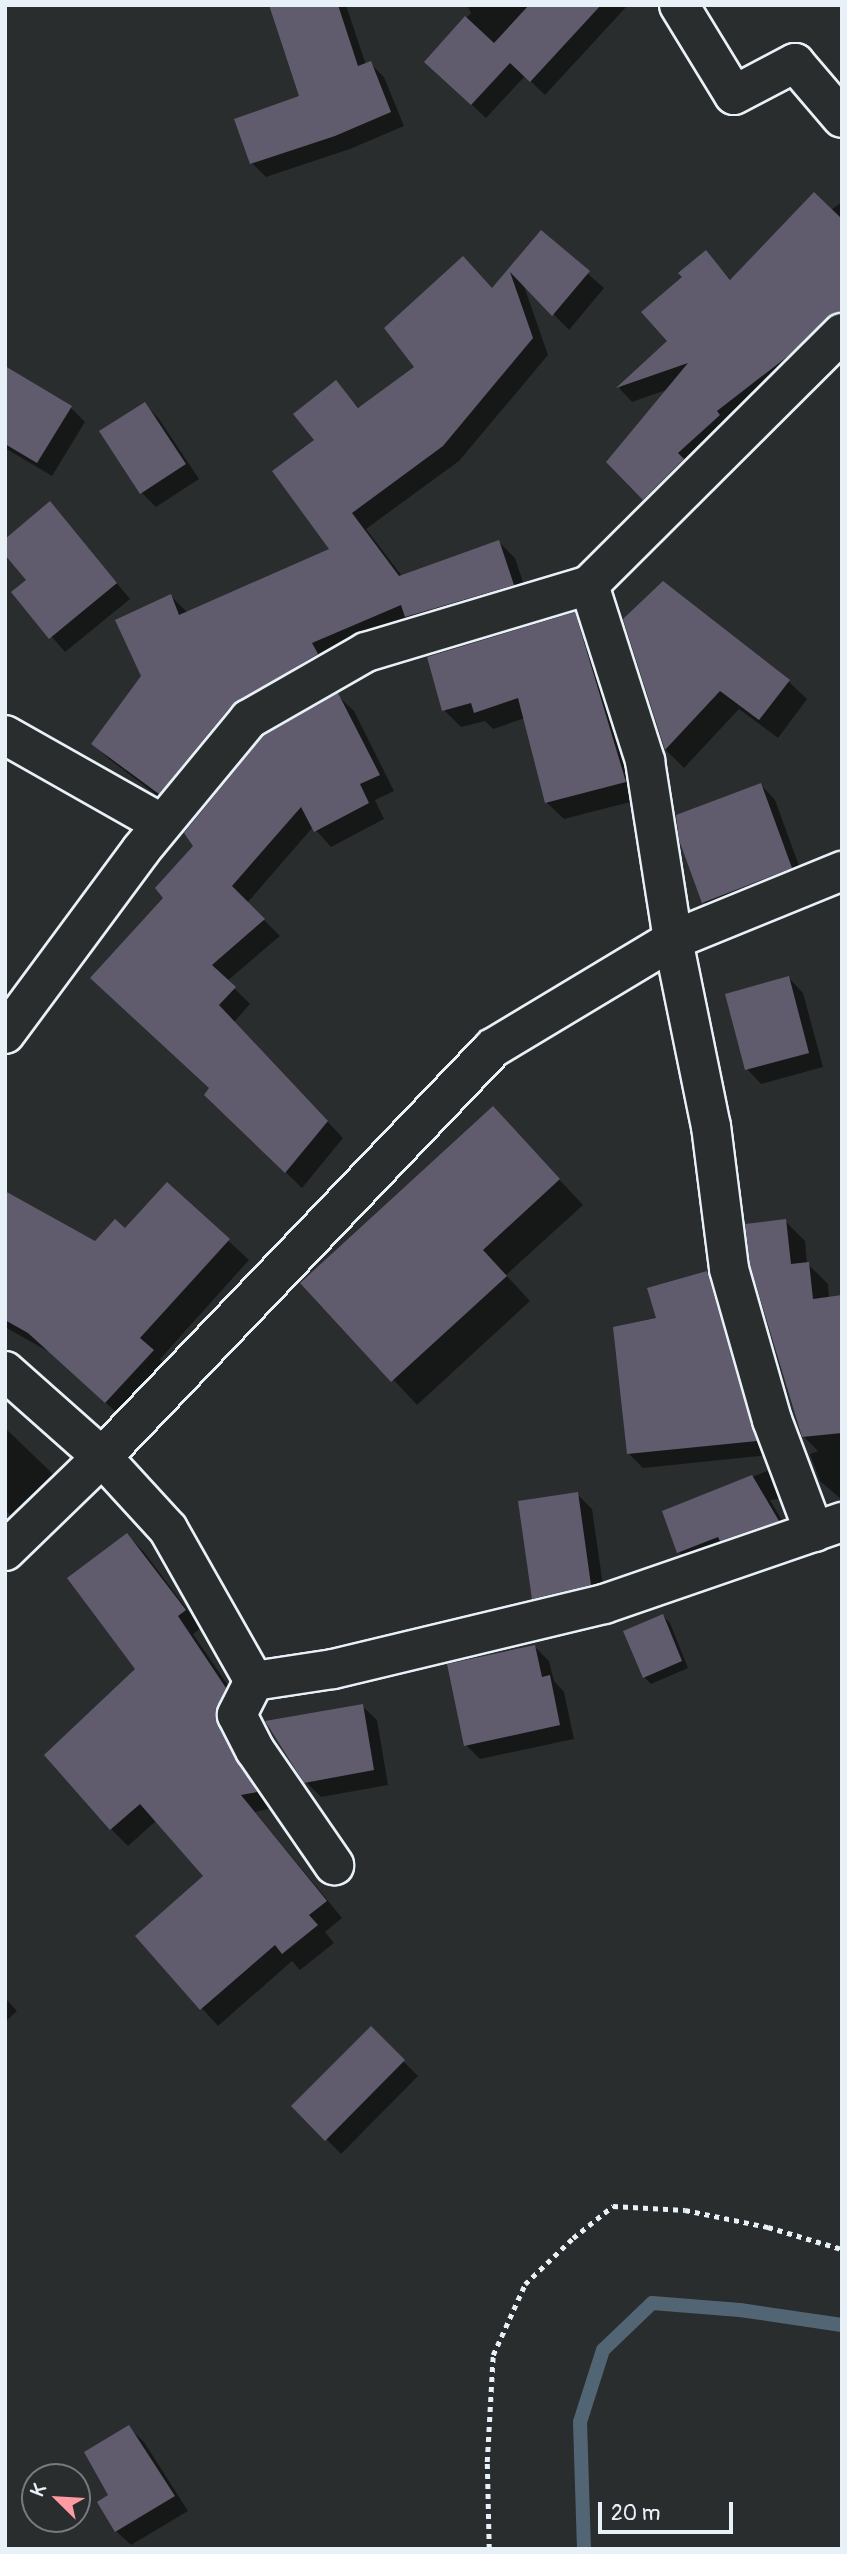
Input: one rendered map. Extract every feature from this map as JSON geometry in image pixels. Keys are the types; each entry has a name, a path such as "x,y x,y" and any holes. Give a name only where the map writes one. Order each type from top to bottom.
{"street":[{"path":"679,5 734,95 795,63 842,118"},
{"path":"5,1034 162,824 248,719 366,652 589,585 842,333"},
{"path":"254,1681 333,1669 604,1604 828,1527 772,1420 729,1269 710,1126 673,940 645,761 589,585"},
{"path":"5,736 162,824"},
{"path":"5,1551 102,1457 493,1048 673,940 842,871"},
{"path":"5,1371 102,1457 169,1529 254,1681"},
{"path":"254,1681 237,1715 272,1779 334,1865"}],"path":[{"path":"489,2549 487,2462 493,2355 525,2284 573,2238 614,2206 685,2210 768,2227 842,2249"}],"building":[{"path":"269,5 338,5 358,66 371,61 391,112 335,136 250,164 234,119 299,96"},
{"path":"529,5 601,5 530,82 510,63 471,105 424,62 465,16 494,43"},
{"path":"814,192 842,219 842,312 827,318 788,356 717,411 720,415 678,453 684,459 643,500 606,462 688,363 616,388 667,341 641,312 682,277 678,273 706,250 730,280"},
{"path":"541,230 590,271 552,316 510,272 533,338 443,446 352,513 399,576 499,540 514,585 405,617 401,605 312,643 318,654 232,705 159,794 91,744 141,676 115,620 171,594 179,615 329,549 272,471 314,440 293,414 336,380 358,408 414,367 384,328 463,256 492,288"},
{"path":"5,366 72,406 37,463 5,444"},
{"path":"145,402 186,464 140,494 99,431"},
{"path":"50,501 117,583 49,639 11,592 26,580 5,555 5,539"},
{"path":"663,581 790,680 759,720 720,691 665,750 623,619"},
{"path":"575,612 626,782 545,803 518,698 474,713 471,703 442,711 427,657"},
{"path":"338,693 380,775 360,784 369,803 314,832 301,807 232,886 265,919 212,965 236,987 219,1005 328,1121 285,1173 204,1095 209,1088 90,978 163,898 155,888 193,846 184,833 263,736"},
{"path":"761,783 792,868 702,903 679,840 676,815"},
{"path":"789,976 809,1053 745,1070 725,994"},
{"path":"493,1106 560,1179 483,1250 507,1276 391,1382 300,1283"},
{"path":"167,1182 230,1239 140,1338 154,1350 105,1403 28,1333 5,1320 5,1191 95,1241 115,1219 125,1228"},
{"path":"786,1219 791,1264 809,1262 813,1299 842,1295 842,1433 802,1437 750,1265 745,1224"},
{"path":"707,1271 757,1441 627,1454 613,1327 656,1318 647,1288"},
{"path":"752,1475 779,1521 720,1541 718,1537 677,1553 662,1511"},
{"path":"578,1492 591,1585 532,1599 518,1501"},
{"path":"127,1533 186,1610 178,1616 226,1688 217,1706 217,1724 257,1792 241,1795 327,1901 309,1915 318,1925 282,1954 275,1945 200,2010 135,1936 203,1876 140,1804 110,1830 44,1755 135,1669 67,1578"},
{"path":"663,1614 682,1661 643,1678 623,1631"},
{"path":"535,1645 542,1677 550,1675 560,1725 464,1746 447,1664"},
{"path":"363,1704 374,1770 304,1783 265,1721"},
{"path":"371,2026 405,2060 325,2141 291,2106"},
{"path":"129,2425 175,2496 115,2532 97,2502 108,2495 84,2452"}],"waterway":[{"path":"584,2549 580,2422 603,2350 652,2303 740,2310 842,2325"}]}
